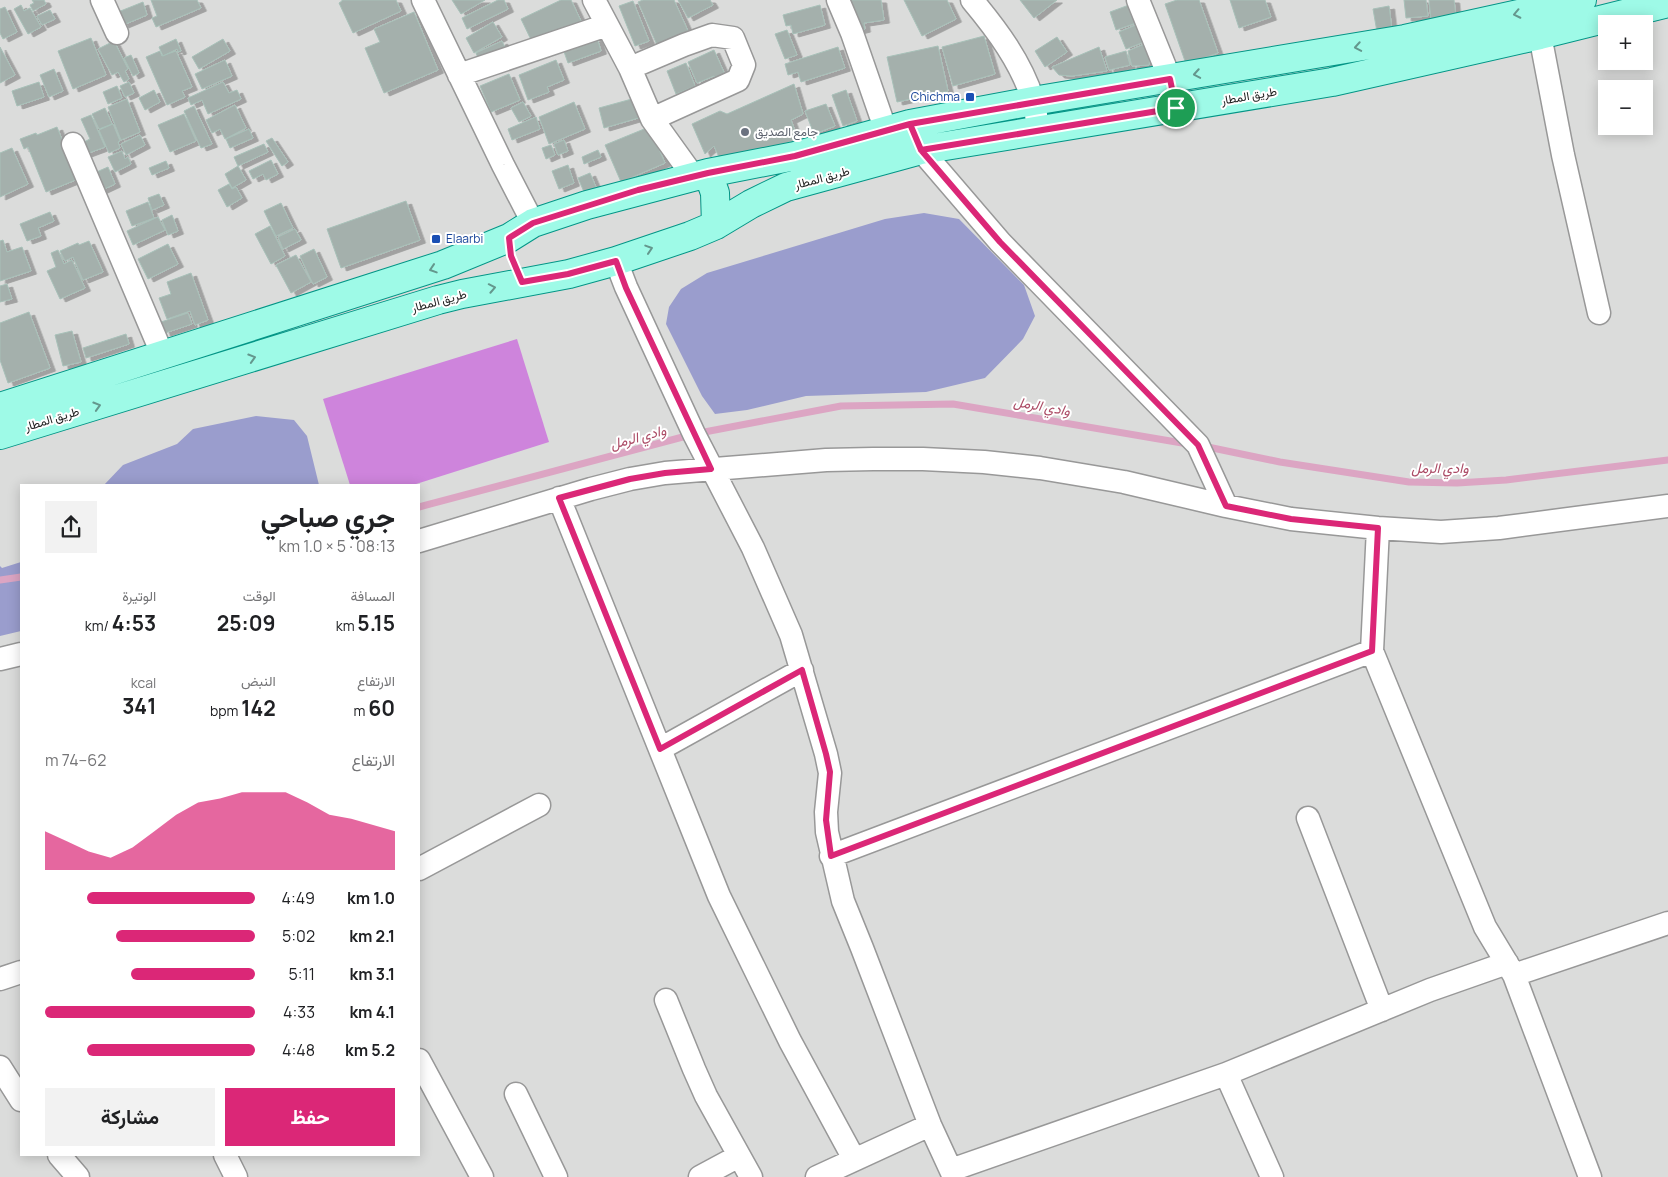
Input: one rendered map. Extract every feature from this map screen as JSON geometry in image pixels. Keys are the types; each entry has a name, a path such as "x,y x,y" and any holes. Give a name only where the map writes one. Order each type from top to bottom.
{"main road":[{"path":"1,403 163,356 443,265 509,238 533,223 700,174 795,156 898,127 1034,101 1405,39 1582,0"},
{"name":"طريق المطار","path":"6,434 438,300 568,274 616,261 690,236 716,225 751,204 786,187 921,150 1332,82 1540,35 1620,7 1668,3"},
{"path":"700,174 715,193 716,225"},
{"path":"509,238 511,256 522,282"}],"street":[{"path":"102,0 117,33"},
{"path":"423,0 533,223"},
{"path":"594,0 630,68 652,119 700,174"},
{"path":"838,0 855,41 898,127 921,150 1000,242 1198,445 1226,506"},
{"path":"972,0 1004,40 1018,67 1034,101 1038,132"},
{"path":"1138,0 1170,79 1176,108"},
{"path":"459,75 607,24"},
{"path":"630,68 712,35 732,38 744,65 738,80 652,119"},
{"path":"1540,35 1561,146 1599,313"},
{"path":"73,144 163,356"},
{"path":"616,261 626,288 711,469 752,548 791,635 830,772 826,820 831,856 843,901 930,1125 952,1173 1226,1074 1430,990 1668,923"},
{"path":"1,403 6,434"},
{"path":"420,541 559,498 630,479 665,473 826,460 923,459 984,462 1083,474 1291,519 1441,532 1499,528 1668,506"},
{"path":"559,498 719,896 790,1042 854,1159"},
{"path":"1378,528 1372,651 1485,927 1510,969 1590,1177"},
{"path":"831,856 1372,651"},
{"path":"0,659 20,654"},
{"path":"660,749 802,670"},
{"path":"420,868 539,805"},
{"path":"1308,818 1382,1010"},
{"path":"0,979 20,972"},
{"path":"666,1000 694,1069 751,1177"},
{"path":"420,1062 482,1177"},
{"path":"0,1067 20,1098"},
{"path":"1226,1074 1272,1177"},
{"path":"516,1094 556,1177"},
{"path":"826,1175 854,1159 930,1125"},
{"path":"60,1156 78,1177"},
{"path":"226,1156 236,1177"},
{"path":"700,1177 739,1156"}],"shaded area":[{"path":"0,0 1668,0 1668,1177 0,1177"},
{"path":"924,213 959,219 1024,285 1035,316 1023,339 985,378 926,392 806,396 747,410 715,414 702,396 666,324 669,307 681,289 707,273 885,219"},
{"path":"517,339 549,442 416,484 350,484 323,399"},
{"path":"256,416 294,420 307,436 319,484 105,484 123,465 177,444 193,429"},
{"path":"20,562 20,631 0,636 0,566 2,568"}],"building":[{"path":"32,0 44,0 46,4 33,11 30,5 34,3"},
{"path":"151,0 197,0 201,8 156,27 152,18 157,16"},
{"path":"342,0 396,0 401,11 353,33 339,3"},
{"path":"452,0 485,0 461,14"},
{"path":"498,0 504,0 508,9 467,29 462,18"},
{"path":"561,0 571,0 582,23 534,46 521,19"},
{"path":"643,0 674,0 688,31 657,45 638,2"},
{"path":"678,0 710,0 713,5 688,18"},
{"path":"851,0 881,0 884,20 864,23 865,29 857,31"},
{"path":"904,0 947,0 956,19 922,36"},
{"path":"1020,0 1057,0 1034,18"},
{"path":"1177,0 1199,0 1218,53 1186,64 1165,4"},
{"path":"1230,0 1265,0 1271,17 1239,28"},
{"path":"1404,0 1426,0 1428,16 1406,18"},
{"path":"1429,0 1454,0 1456,17 1431,19"},
{"path":"633,1 649,41 635,46 619,6"},
{"path":"143,2 147,15 123,25 118,12"},
{"path":"21,5 24,11 30,8 41,27 28,34 14,9"},
{"path":"820,5 825,25 793,34 791,25 786,26 783,15"},
{"path":"1129,5 1136,23 1116,30 1110,12"},
{"path":"1389,6 1392,30 1377,32 1373,9"},
{"path":"5,7 17,32 3,39 0,33 0,9"},
{"path":"50,10 55,19 42,25 37,16"},
{"path":"414,12 438,70 384,93 365,48 380,42 374,29"},
{"path":"493,22 502,37 474,53 466,38"},
{"path":"1136,25 1144,42 1126,49 1119,32"},
{"path":"787,30 797,55 785,59 775,34"},
{"path":"984,36 995,74 953,86 942,47"},
{"path":"1057,37 1067,52 1045,67 1035,51"},
{"path":"91,38 106,75 73,89 58,51"},
{"path":"597,38 601,51 568,63 563,49"},
{"path":"176,39 181,51 178,52 177,49 163,56 159,47"},
{"path":"223,39 230,51 199,69 192,57"},
{"path":"114,41 128,69 125,71 129,79 124,82 118,72 112,75 98,49"},
{"path":"502,41 507,52 480,63 476,53"},
{"path":"1146,45 1150,55 1149,65 1132,66 1128,51"},
{"path":"938,46 948,91 897,102 887,57"},
{"path":"0,47 15,75 0,83"},
{"path":"838,47 845,68 801,82 798,72 788,75 785,64"},
{"path":"1099,47 1107,71 1072,76 1059,75 1052,67"},
{"path":"714,50 726,77 716,81 714,76 697,83 688,62"},
{"path":"160,51 162,56 176,51 192,87 182,91 185,97 167,105 146,57"},
{"path":"1126,51 1130,65 1109,70 1105,57"},
{"path":"131,55 139,73 133,76 124,58"},
{"path":"225,60 232,76 202,89 195,74"},
{"path":"556,60 564,80 547,87 549,92 528,100 519,75"},
{"path":"686,63 695,86 676,94 667,71"},
{"path":"54,69 63,91 49,97 40,75"},
{"path":"509,74 520,100 491,112 480,86"},
{"path":"39,82 44,97 17,106 12,91"},
{"path":"129,82 134,93 125,97 120,86"},
{"path":"223,82 229,93 237,90 241,99 208,114 202,100 191,105 188,98"},
{"name":"جامع الصديق","path":"794,84 803,114 791,120 798,139 722,164 714,146 705,154 692,124 720,111 727,114"},
{"path":"117,86 122,98 108,104 103,92"},
{"path":"154,90 160,102 145,110 139,98"},
{"path":"846,90 857,121 843,126 832,95"},
{"path":"639,97 645,116 604,128 599,108"},
{"path":"127,99 140,132 121,140 108,107"},
{"path":"523,102 531,116 519,122 511,108"},
{"path":"574,102 585,129 549,144 539,117"},
{"path":"826,104 835,126 814,134 805,111"},
{"path":"235,105 246,128 225,139 220,129 212,133 206,120"},
{"path":"194,106 212,144 201,148 184,111"},
{"path":"105,108 112,124 99,129 92,114"},
{"path":"184,114 196,141 170,152 158,125"},
{"path":"91,115 105,147 86,154 82,143 90,139 81,119"},
{"path":"536,117 540,129 512,140 508,129"},
{"path":"113,124 120,141 118,142 120,148 109,153 99,130"},
{"path":"57,127 78,179 46,192 28,147 24,149 20,139"},
{"path":"649,127 665,163 621,182 605,145"},
{"path":"249,129 253,138 230,148 226,139"},
{"path":"140,135 145,145 126,155 121,144"},
{"path":"272,138 288,162 282,166 266,141"},
{"path":"564,140 568,151 558,155 554,144"},
{"path":"264,144 268,152 238,166 234,157"},
{"path":"551,145 555,155 546,159 542,148"},
{"path":"12,148 28,184 0,197 0,153"},
{"path":"598,150 601,157 584,164 582,157"},
{"path":"122,151 125,159 128,157 131,164 115,172 108,157"},
{"path":"271,160 278,174 266,180 263,174 253,179 249,171"},
{"path":"166,161 169,168 152,175 149,168"},
{"path":"568,165 574,183 559,189 552,171"},
{"path":"238,166 246,180 232,188 225,174"},
{"path":"108,167 115,184 100,191 92,174"},
{"path":"590,173 599,194 587,199 578,178"},
{"path":"229,184 232,189 236,187 242,198 227,207 218,190"},
{"path":"159,194 164,205 152,210 148,198"},
{"path":"406,201 420,240 341,268 327,229"},
{"path":"148,202 154,218 132,226 126,211"},
{"path":"281,203 293,228 276,236 264,211"},
{"path":"50,212 54,221 38,228 41,236 27,241 20,224"},
{"path":"172,215 178,231 168,235 162,220"},
{"path":"158,217 165,230 133,245 127,231"},
{"path":"270,226 285,256 271,264 255,234"},
{"path":"295,229 301,240 283,249 278,237"},
{"path":"3,240 7,252 22,247 31,271 0,281 0,241"},
{"path":"89,241 103,272 83,280 73,257 65,261 60,251 78,243 79,245"},
{"path":"168,244 178,264 148,279 138,259"},
{"path":"314,249 327,277 313,284 300,256"},
{"path":"58,250 64,264 72,260 85,288 60,299 47,271 56,267 51,253"},
{"path":"296,255 311,282 291,293 276,265"},
{"path":"191,273 208,320 195,325 190,311 167,319 159,298 171,294 167,282"},
{"path":"7,284 12,299 0,302 0,286"},
{"path":"29,312 50,368 8,383 0,360 0,323"},
{"path":"188,313 192,324 165,333 161,322"},
{"path":"72,331 81,362 63,366 55,335"},
{"path":"126,334 129,344 86,358 83,348"}],"waterway":[{"name":"وادي الرمل","path":"420,507 694,434 841,406 953,404 1188,444"},
{"name":"وادي الرمل","path":"1203,446 1280,462 1409,482 1457,483 1506,480 1668,460"},
{"name":"وادي الرمل","path":"0,580 20,577"}],"place":[{"name":"Chichma","path":"970,97"},
{"name":"جامع الصديق","path":"745,132"},
{"name":"Elaarbi","path":"436,239"}],"route":[{"path":"1176,108 921,150 910,124 795,156 708,173 638,190 533,223 509,238 511,256 522,282 568,274 616,261 626,288 711,469 665,473 630,479 559,498 660,749 802,670 830,772 826,820 831,856 1372,651 1378,528 1291,519 1226,506 1198,445 1000,242 921,150 910,124 1034,101 1170,79 1176,108"}]}
